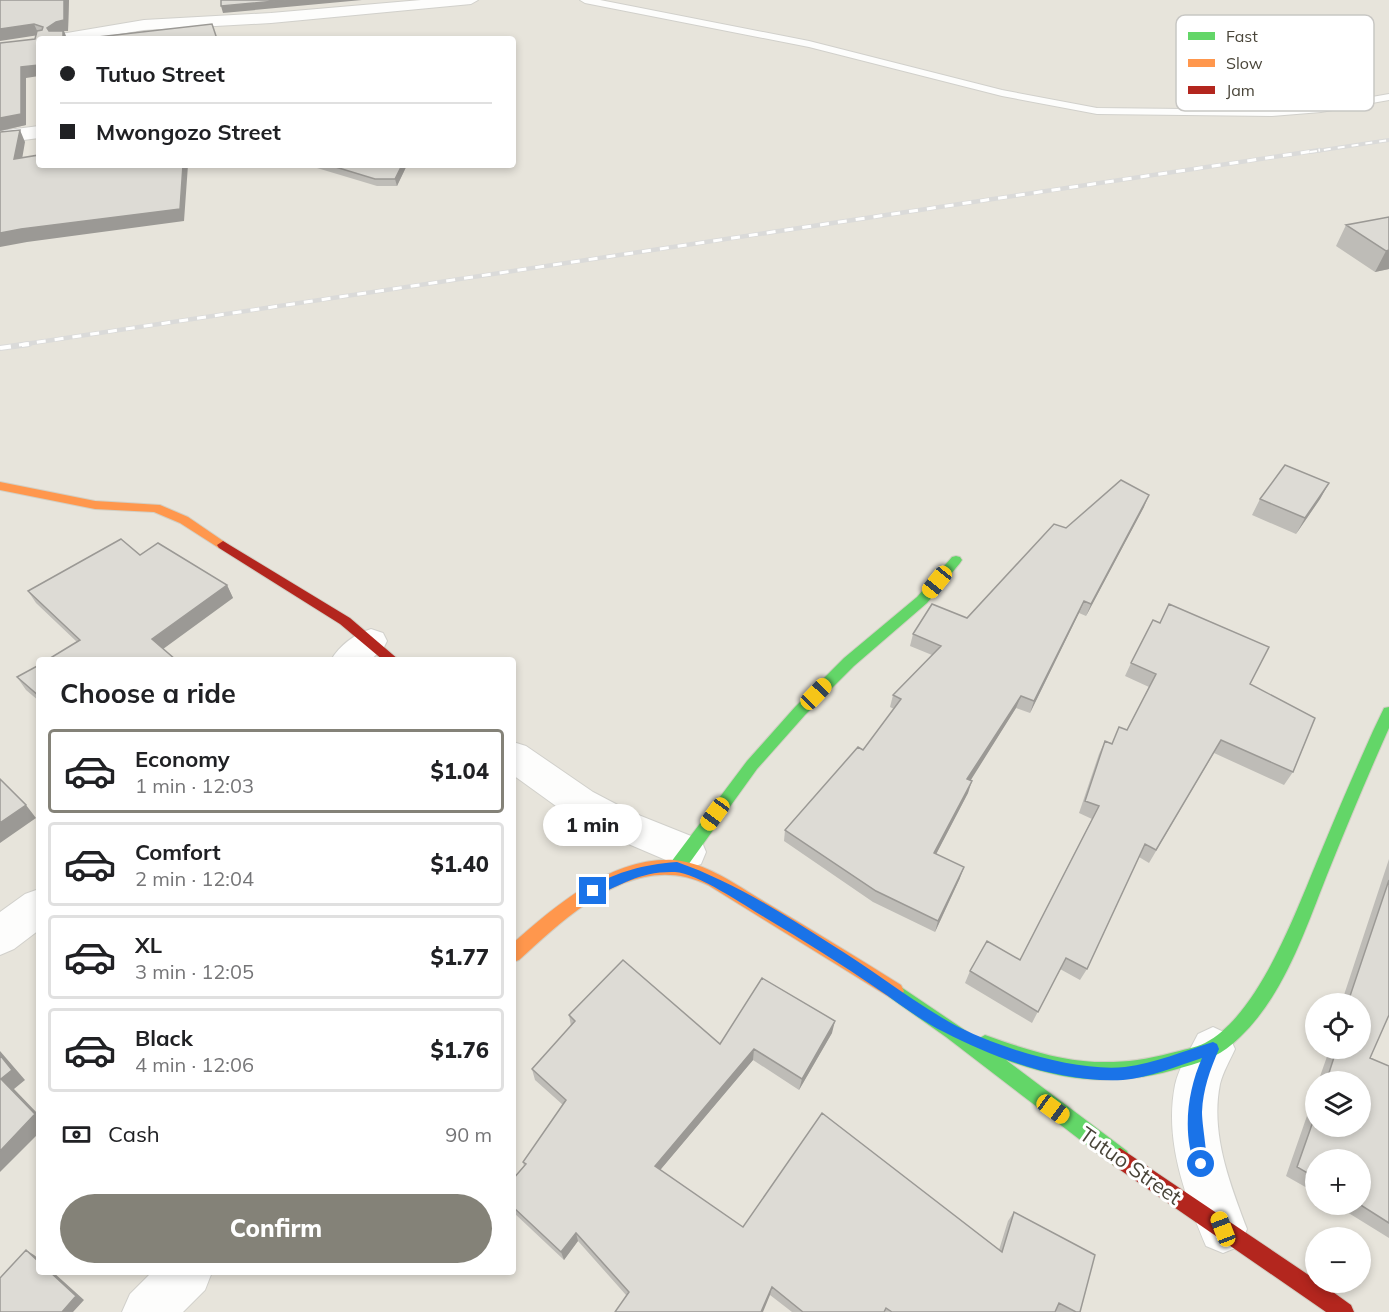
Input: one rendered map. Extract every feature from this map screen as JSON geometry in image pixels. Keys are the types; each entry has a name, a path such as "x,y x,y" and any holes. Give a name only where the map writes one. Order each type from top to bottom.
{"street":[{"path":"79,36 144,25 271,18 471,0"},
{"path":"0,137 36,132"},
{"path":"0,486 95,506 156,508 184,520 345,621 371,654"},
{"path":"516,951 577,900 626,874 682,860 752,765 800,711 849,662 922,600 956,560"},
{"path":"947,1027 1034,1062 1066,1070 1093,1073 1136,1071 1213,1049 1254,1010 1287,951 1389,712"},
{"path":"516,758 580,803 682,860"},
{"name":"Tutuo Street","path":"682,860 863,970 947,1027 1053,1109 1344,1312"},
{"path":"0,936 36,909"},
{"name":"Tutuo Street","path":"1213,1049 1198,1082 1195,1114 1197,1144 1206,1183 1223,1229"},
{"path":"148,1312 184,1275"}],"lane":[{"path":"585,0 809,44 1002,93 1097,111 1272,113 1296,111"},
{"path":"1374,100 1389,97"}],"shaded area":[{"path":"0,0 1389,0 1389,1312 0,1312"}],"building":[{"path":"0,0 64,0 64,20 47,28 49,31 63,31 63,36 36,36 36,65 21,67 21,114 0,118 0,43 35,39 37,31 42,30 43,27 34,24 0,29"},
{"path":"221,0 286,0 221,6"},
{"path":"212,24 216,36 107,36"},
{"path":"20,130 14,159 36,155 36,168 183,168 180,209 0,233 0,132"},
{"path":"339,168 400,168 395,179 375,179"},
{"path":"1389,217 1389,250 1386,251 1346,225"},
{"path":"1285,465 1329,483 1305,518 1260,499"},
{"path":"1121,480 1149,495 1091,604 1084,601 1034,701 1021,696 967,779 972,781 934,853 964,867 938,921 876,891 785,830 858,747 863,750 901,699 893,695 941,646 913,634 932,604 967,618 1054,524 1066,528"},
{"path":"121,539 140,555 158,543 227,585 152,639 173,657 52,657 80,640 28,591"},
{"path":"1169,604 1269,647 1250,684 1315,718 1293,772 1221,740 1156,850 1145,844 1087,969 1066,958 1038,1012 970,971 987,941 1020,960 1099,806 1085,801 1105,741 1112,744 1119,727 1127,730 1156,674 1131,663 1153,620 1160,623"},
{"path":"36,667 36,693 17,677"},
{"path":"0,779 26,805 0,823"},
{"path":"1389,880 1389,1015 1371,1056 1371,993 1351,993"},
{"path":"623,960 720,1044 762,978 835,1021 802,1079 754,1049 655,1166 743,1227 822,1113 1002,1252 1014,1212 1095,1255 1080,1312 1059,1303 1055,1312 892,1312 886,1308 884,1312 803,1312 772,1287 761,1312 615,1312 629,1292 576,1233 561,1252 516,1210 516,1176 526,1164 523,1162 566,1100 532,1069 575,1021 569,1015"},
{"path":"0,1055 12,1070 1,1079 35,1114 0,1151"},
{"path":"1371,1058 1389,1066 1389,1223 1371,1212 1371,1149 1305,1149 1305,1172 1297,1167 1308,1137 1371,1137 1371,1071 1330,1071 1333,1059"},
{"path":"26,1250 36,1259 36,1275 53,1275 76,1296 62,1312 0,1312 0,1278"}],"railway":[{"path":"1310,152 1389,140"},
{"path":"19,345 1320,150"},
{"path":"0,348 29,344"}],"traffic: fast":[{"path":"677,867 752,765 800,711 849,662 922,600 956,560"},
{"path":"985,1044 1058,1067 1103,1073 1152,1067 1202,1053 1214,1048 1234,1032 1267,989 1281,964 1389,712"},
{"path":"895,991 952,1031 1120,1158"}],"traffic: slow":[{"path":"0,486 95,505 156,508 184,520 223,545"},
{"path":"516,951 560,914 593,890 630,873 650,868 674,867 696,872 722,885 895,991"}],"traffic: jam":[{"path":"223,545 345,621 388,657"},
{"path":"1120,1158 1344,1312"}],"route":[{"path":"593,891 626,874 650,869 677,867 699,875 728,889 825,946 947,1027 991,1047 1034,1062 1066,1070 1125,1073 1213,1049 1198,1082 1195,1114 1201,1164"}]}
